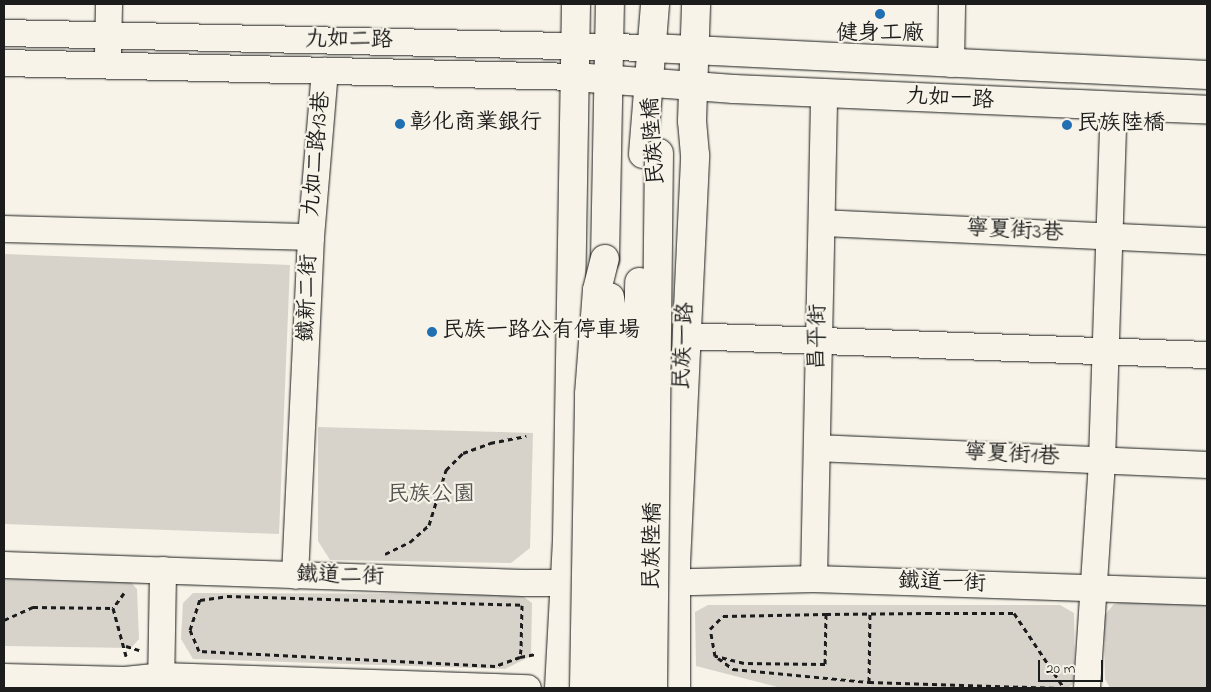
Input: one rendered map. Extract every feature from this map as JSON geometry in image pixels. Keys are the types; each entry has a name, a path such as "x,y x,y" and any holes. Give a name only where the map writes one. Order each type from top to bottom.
{"main road":[{"path":"559,688 564,583 576,4"},
{"path":"608,77 610,4"},
{"path":"652,48 655,4"},
{"name":"民族一路","path":"676,688 676,583 695,155 693,85 696,4"},
{"name":"九如二路","path":"652,48 695,48"},
{"name":"民族陸橋","path":"652,48 653,688"},
{"name":"九如一路","path":"695,48 951,64 1207,75"},
{"name":"九如二路","path":"575,76 608,77 693,85"},
{"name":"民族陸橋","path":"604,688 614,319 605,259 608,77"},
{"name":"九如一路","path":"693,85 824,94 1207,110"},
{"name":"民族陸橋","path":"630,688 651,154"},
{"name":"民族陸橋","path":"584,688 589,394 597,290 605,259"}],"street":[{"path":"108,66 109,4"},
{"path":"951,64 952,4"},
{"name":"九如二路","path":"4,33 652,48"},
{"name":"九如二路","path":"4,64 575,76"},
{"name":"九如二路13巷","path":"311,237 325,71"},
{"name":"昌平街","path":"814,579 824,94"},
{"path":"1087,688 1102,460 1114,106"},
{"name":"寧夏街3巷","path":"822,223 1207,241"},
{"name":"鐵新二街","path":"4,229 311,237 295,576"},
{"path":"686,336 1207,355"},
{"name":"寧夏街1巷","path":"817,448 1207,465"},
{"name":"鐵道二街","path":"4,565 295,576 564,583 676,583"},
{"path":"162,682 163,570"},
{"name":"鐵道一街","path":"676,583 814,579 1092,590 1207,592"},
{"path":"4,677 162,682 528,688"}],"path":[{"path":"384,554 410,542 429,525 446,470 463,453 490,443 526,436"},
{"path":"113,608 128,586"},
{"path":"227,596 522,605 520,657 495,666 199,651 190,630 200,600 227,596"},
{"path":"4,620 33,607 113,608"},
{"path":"113,608 126,646 126,666"},
{"path":"1014,612 1064,688 869,682 733,670 715,656 710,629 723,616 870,614 1014,612"},
{"path":"715,656 744,663 825,664 826,614"},
{"path":"869,682 870,614"}],"green space":[{"path":"4,254 290,265 279,534 4,524"},
{"name":"民族公園","path":"318,427 533,433 530,548 511,563 330,560 318,541"},
{"path":"4,572 125,576 137,589 139,639 131,648 4,646"},
{"path":"193,593 520,594 532,603 531,656 505,669 193,659 181,639 183,603"},
{"path":"1125,602 1207,604 1207,688 1110,688 1105,679 1104,616 1114,604"},
{"path":"708,605 1060,605 1074,613 1075,681 1069,688 781,688 696,666 695,612"}],"place":[{"name":"健身工廠","path":"880,14"},
{"name":"彰化商業銀行","path":"400,124"},
{"name":"民族陸橋","path":"1067,125"},
{"name":"民族一路公有停車場","path":"432,332"}]}
